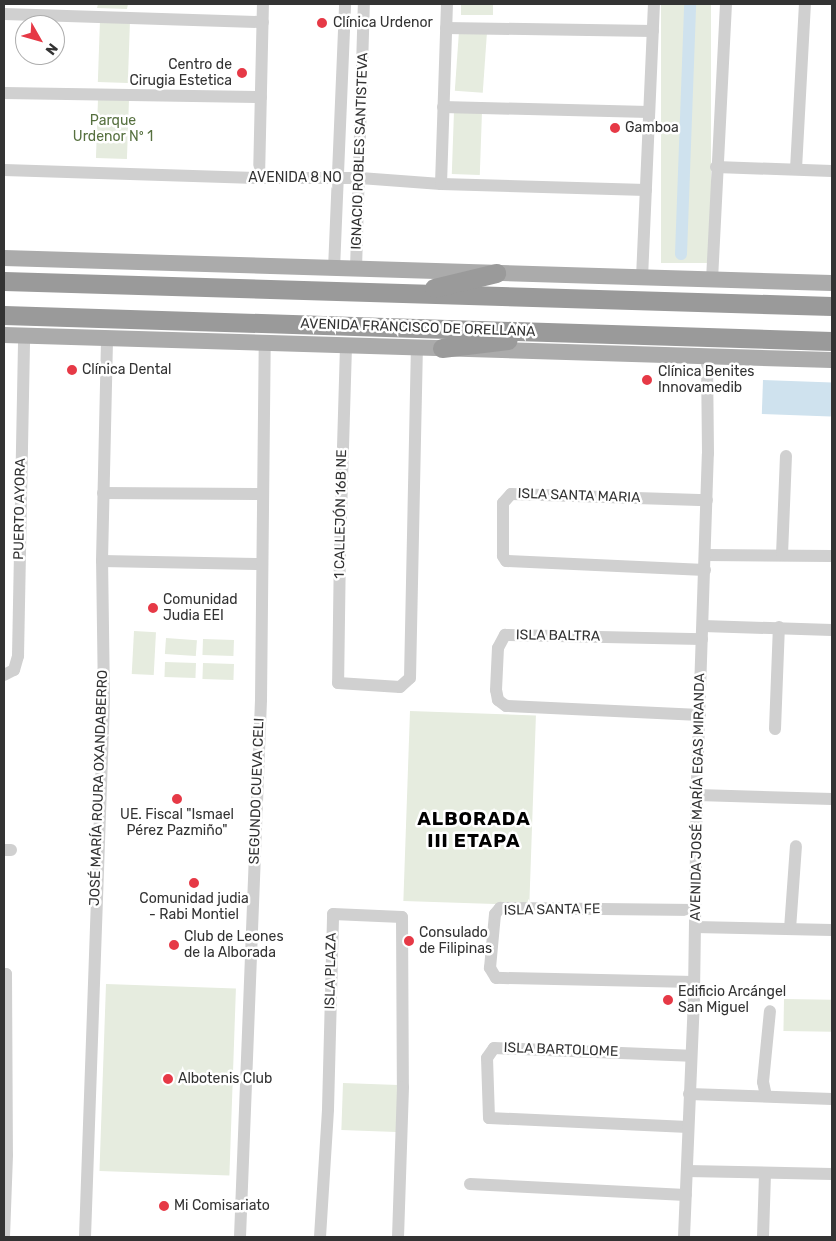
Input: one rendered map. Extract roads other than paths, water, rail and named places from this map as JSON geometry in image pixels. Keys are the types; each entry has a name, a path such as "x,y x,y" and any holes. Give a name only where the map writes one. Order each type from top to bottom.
{"highway":[{"path":"410,294 496,274"},
{"path":"4,281 832,306"},
{"name":"AVENIDA FRANCISCO DE ORELLANA","path":"4,315 832,341"},
{"path":"442,348 565,332"}],"main road":[{"path":"4,258 832,283"},
{"name":"AVENIDA FRANCISCO DE ORELLANA","path":"4,335 832,360"}],"street":[{"path":"259,178 264,4"},
{"name":"IGNACIO ROBLES SANTISTEVA","path":"334,268 345,4"},
{"name":"IGNACIO ROBLES SANTISTEVA","path":"356,269 364,4"},
{"path":"441,184 447,4"},
{"path":"642,278 654,4"},
{"path":"712,280 716,168 726,4"},
{"path":"796,169 805,4"},
{"path":"4,14 263,22"},
{"path":"446,28 653,31"},
{"path":"4,92 261,97"},
{"path":"444,107 649,112"},
{"path":"716,168 832,170"},
{"name":"AVENIDA 8 NO","path":"4,170 259,178 360,178 441,184 646,190"},
{"name":"PUERTO AYORA","path":"4,675 14,670 18,656 24,336"},
{"name":"JOSÉ MARÍA ROURA OXANDABERRO","path":"84,1237 104,700 102,493 107,339"},
{"name":"SEGUNDO CUEVA CELI","path":"240,1237 261,700 265,344"},
{"name":"1 CALLEJÓN 16B NE","path":"346,346 338,683 400,687 410,678 417,348"},
{"name":"AVENIDA JOSÉ MARÍA EGAS MIRANDA","path":"684,1237 694,982 697,795 707,500 707,357"},
{"path":"782,555 786,456"},
{"path":"102,493 262,494"},
{"name":"ISLA SANTA MARIA","path":"705,570 506,561 503,556 503,503 511,494 707,500"},
{"path":"705,555 832,556"},
{"path":"102,562 262,564"},
{"path":"703,626 832,630"},
{"path":"775,729 779,627"},
{"name":"ISLA BALTRA","path":"700,715 506,706 498,700 496,690 498,648 505,635 702,640"},
{"path":"697,795 832,799"},
{"path":"790,929 796,846"},
{"name":"ISLA SANTA FE","path":"694,982 496,978 490,968 495,914 500,908 695,910"},
{"name":"ISLA PLAZA","path":"320,1237 328,1109 333,914 402,916 403,1087 398,1237"},
{"path":"695,927 832,930"},
{"path":"4,1237 7,1155 5,974"},
{"path":"766,1096 763,1082 770,1011"},
{"name":"ISLA BARTOLOME","path":"688,1128 489,1118 487,1058 494,1048 690,1056"},
{"path":"689,1094 832,1099"},
{"path":"687,1171 832,1174"},
{"path":"763,1237 765,1172"},
{"path":"470,1184 686,1195"}],"water":[{"path":"763,380 832,382 831,416 762,414"}],"waterway":[{"path":"681,254 690,4"}],"place":[{"name":"Clínica Urdenor","path":"322,23"},
{"name":"Centro de Cirugia Estetica","path":"242,73"},
{"name":"Gamboa","path":"615,128"},
{"name":"Clínica Dental","path":"72,370"},
{"name":"Clínica Benites Innovamedib","path":"647,380"},
{"name":"Comunidad Judia EEI","path":"153,608"},
{"name":"UE. Fiscal \"Ismael Pérez Pazmiño\"","path":"177,799"},
{"name":"Comunidad judia - Rabi Montiel","path":"194,883"},
{"name":"Consulado de Filipinas","path":"409,941"},
{"name":"Club de Leones de la Alborada","path":"174,945"},
{"name":"Edificio Arcángel San Miguel","path":"668,1000"},
{"name":"Albotenis Club","path":"168,1079"},
{"name":"Mi Comisariato","path":"164,1206"}],"district":[{"name":"ALBORADA III ETAPA","path":"474,830"}],"park label":[{"name":"Parque Urdenor Nº 1","path":"113,130"}]}
